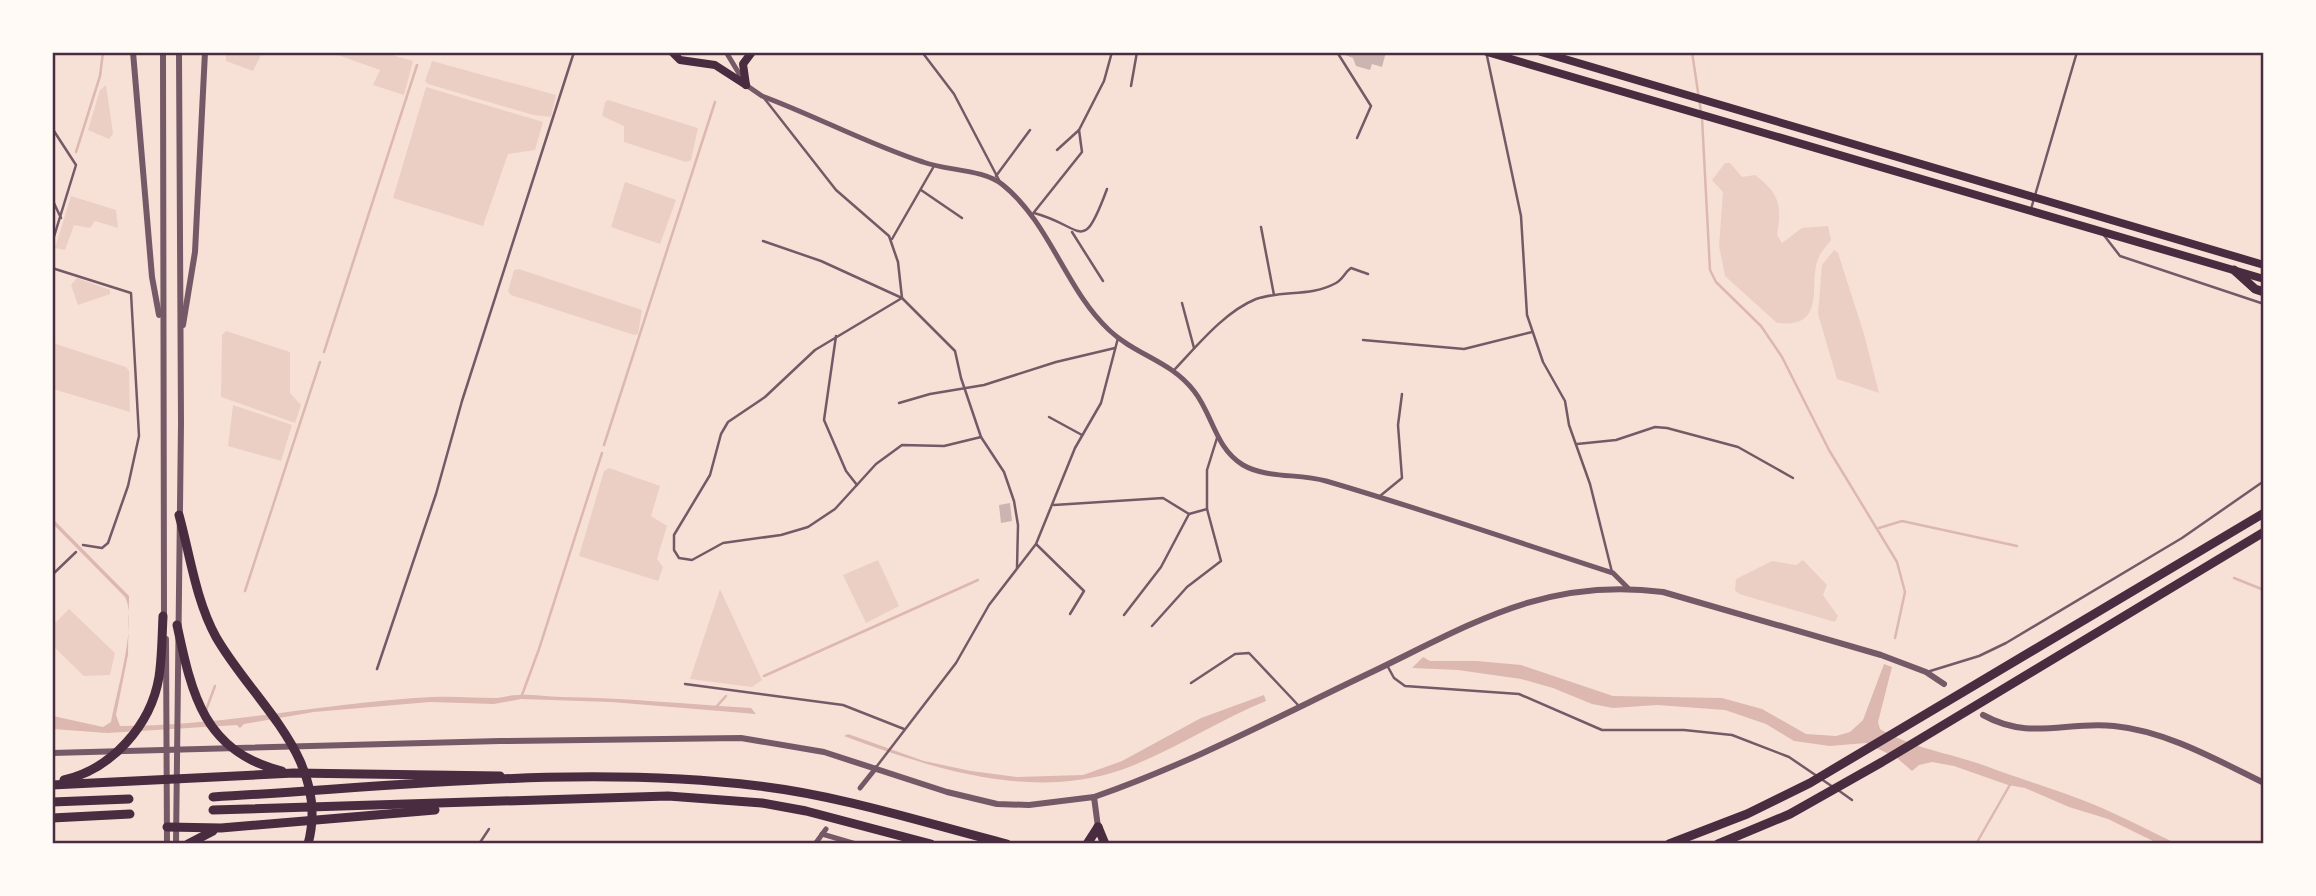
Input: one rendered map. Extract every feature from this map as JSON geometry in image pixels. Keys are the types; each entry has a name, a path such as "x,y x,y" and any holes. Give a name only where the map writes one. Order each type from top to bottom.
{"highway":[{"path":"2234,270 2255,289 2263,292"},
{"path":"2197,551 2263,507"},
{"path":"1669,844 1747,814 1810,783 2263,513"},
{"path":"179,515 203,607 216,636 279,722 304,767 313,807 308,844"},
{"path":"1718,844 1790,814 1829,792 2263,532"},
{"path":"2181,582 2263,539"},
{"path":"52,783 76,777 115,755 139,727 159,679 163,617"},
{"path":"177,625 195,699 208,723 238,753 270,768 294,774"},
{"path":"52,783 172,774 666,777 761,786 808,794 1007,844"},
{"path":"213,797 579,777"},
{"path":"214,810 528,803 668,796 762,803 806,811 931,844"},
{"path":"52,802 129,799"},
{"path":"167,827 221,828 528,803"},
{"path":"52,818 130,814"},
{"path":"188,844 221,828"},
{"path":"1087,844 1098,828"},
{"path":"1098,828 1105,844"}],"main road":[{"path":"672,52 680,60 715,65 746,85"},
{"path":"746,85 743,64 752,52"},
{"path":"1487,52 2263,279"},
{"path":"1541,52 2263,265"},
{"path":"1988,200 1992,184"}],"street":[{"path":"133,52 152,277 162,334"},
{"path":"163,52 163,617 172,774 178,827 176,844"},
{"path":"167,844 176,708 179,515 179,52"},
{"path":"181,337 195,252 205,52"},
{"path":"726,52 746,85 762,96 934,166 982,175 1000,183 1032,215 1093,312 1118,338 1174,370 1202,401 1217,438 1236,460 1251,468 1314,478 1613,573 1628,588"},
{"path":"52,753 703,737 763,740 801,746 947,792 996,804 1029,805 1094,797 1159,774 1451,631 1529,600 1565,593 1628,588 1663,592 1881,655 1927,673 1944,684"},
{"path":"1983,715 2027,730 2095,725 2131,729 2202,753 2263,783"},
{"path":"860,788 876,768"},
{"path":"1094,797 1098,828"},
{"path":"815,844 824,832 856,844"}],"lane":[{"path":"377,669 436,494 462,401 573,52"},
{"path":"922,52 954,94 1000,183"},
{"path":"1057,150 1079,130 1104,81 1112,52"},
{"path":"1131,86 1137,52"},
{"path":"1338,52 1371,107 1357,138"},
{"path":"1487,52 1521,216 1526,260 1525,301 1532,332 1547,369 1563,396 1613,573"},
{"path":"2030,213 2077,52"},
{"path":"762,96 836,190 886,231 892,240 902,298"},
{"path":"52,128 76,165 52,243"},
{"path":"996,176 1030,130"},
{"path":"1079,130 1082,152 1032,215 1052,219 1072,232 1103,281"},
{"path":"892,240 934,166"},
{"path":"1072,232 1091,226 1107,189"},
{"path":"922,190 962,218"},
{"path":"52,199 61,218"},
{"path":"1261,227 1275,295"},
{"path":"2103,234 2120,256 2263,304"},
{"path":"763,240 821,261 902,298 955,351 981,437 1004,472 1014,501 1018,525 1017,568"},
{"path":"52,268 131,293 138,444 108,543 102,548 83,545"},
{"path":"1174,370 1194,348 1248,303 1275,295 1307,292 1329,286 1338,282 1351,268 1368,274"},
{"path":"902,298 815,350 765,397 728,422 721,433 709,475 674,535 674,550 679,558 692,561 723,543 790,534 835,509 882,459 902,445 944,446 981,437"},
{"path":"1182,303 1194,348"},
{"path":"1363,340 1464,349 1532,332"},
{"path":"836,336 824,420 846,471 857,485"},
{"path":"876,768 956,663 981,617 1036,544 1082,435 1101,403 1118,338"},
{"path":"899,403 984,385 1056,362 1115,348"},
{"path":"1378,498 1402,478 1398,425 1402,394"},
{"path":"1049,416 1082,435"},
{"path":"1577,444 1616,440 1655,428 1667,428 1738,447 1793,478"},
{"path":"1152,626 1181,593 1221,561 1207,509 1207,470 1217,438"},
{"path":"1927,673 1979,656 2018,636 2182,538 2263,481"},
{"path":"1052,505 1163,498 1189,514"},
{"path":"1124,615 1156,574 1189,514 1207,509"},
{"path":"1036,544 1084,591 1070,614"},
{"path":"52,575 76,552"},
{"path":"1191,683 1235,654 1250,653 1299,706"},
{"path":"1387,664 1394,678 1405,686 1519,694 1602,730 1684,730 1732,735 1788,757 1852,800"},
{"path":"685,684 843,705 904,729"},
{"path":"479,844 489,829"}],"shaded area":[{"path":"226,52 262,53 253,71 226,61"},
{"path":"332,53 385,53 413,61 404,95 373,85 380,70"},
{"path":"432,61 556,95 551,117 533,115 428,84 425,81"},
{"path":"106,85 113,134 109,139 88,130 100,90"},
{"path":"426,87 543,122 535,150 508,154 483,226 393,198"},
{"path":"608,100 698,128 691,160 686,162 624,142 624,126 602,116 605,102"},
{"path":"1725,163 1730,163 1742,177 1755,175 1770,188 1779,208 1777,235 1782,243 1802,228 1828,226 1831,240 1818,259 1813,303 1804,319 1793,323 1777,323 1725,276 1719,246 1723,192 1712,180"},
{"path":"625,182 676,200 660,244 611,227"},
{"path":"71,196 116,210 118,228 95,221 90,228 74,225 65,250 55,248"},
{"path":"1834,250 1838,253 1864,334 1879,393 1837,379 1818,314 1822,265"},
{"path":"519,269 642,310 638,334 634,335 511,295 508,291 514,270"},
{"path":"77,278 110,290 110,294 78,305 71,285"},
{"path":"226,331 290,352 290,393 301,405 295,423 221,397 222,335"},
{"path":"53,343 126,367 129,371 130,412 53,389"},
{"path":"233,405 292,425 281,461 228,446"},
{"path":"609,468 660,486 651,516 667,526 657,559 663,567 658,581 579,556 604,471"},
{"path":"52,518 129,596 129,615 125,597 53,524"},
{"path":"878,560 899,606 866,623 843,575"},
{"path":"1803,560 1827,585 1823,595 1838,616 1835,622 1739,594 1735,590 1736,579 1772,561 1796,565"},
{"path":"720,589 762,680 752,687 690,679"},
{"path":"69,609 115,653 110,675 84,676 53,646 53,625"},
{"path":"128,630 128,655 116,715 120,726 199,722 394,700 497,698 513,695 751,708 756,714 611,702 521,699 494,704 430,702 314,712 244,724 240,728 237,725 107,733 53,729 53,716 103,727 111,722 125,658"},
{"path":"1423,657 1430,661 1521,665 1613,696 1722,698 1762,709 1806,734 1836,736 1850,732 1863,720 1884,664 1892,667 1878,722 1880,729 1919,746 1973,761 2082,800 2175,843 2157,843 2108,819 2069,807 2025,788 2008,785 1954,766 1932,762 1919,765 1912,771 1897,758 1866,743 1830,746 1794,741 1766,724 1725,710 1657,705 1613,708 1592,704 1553,688 1521,679 1458,670 1412,668"},
{"path":"1264,695 1266,701 1140,763 1086,779 1051,782 981,777 911,759 844,736 848,734 924,761 971,771 1017,777 1083,775 1122,761 1201,718"}],"building":[{"path":"1337,52 1386,52 1382,67 1372,64 1370,70 1356,66 1353,58"},
{"path":"1010,503 1012,521 1001,523 999,505"}],"waterway":[{"path":"76,152 100,76 103,52"},
{"path":"1692,52 1701,112"},
{"path":"324,352 417,65"},
{"path":"604,445 715,102"},
{"path":"1702,118 1710,270 1716,282 1761,326 1782,357 1829,450 1897,562 1905,592 1895,638"},
{"path":"245,591 320,362"},
{"path":"522,695 602,453"},
{"path":"1879,528 1902,521 2017,546"},
{"path":"2234,578 2264,590"},
{"path":"764,676 978,580"},
{"path":"206,710 215,686"},
{"path":"716,707 726,696"},
{"path":"1976,844 2011,783"}]}
